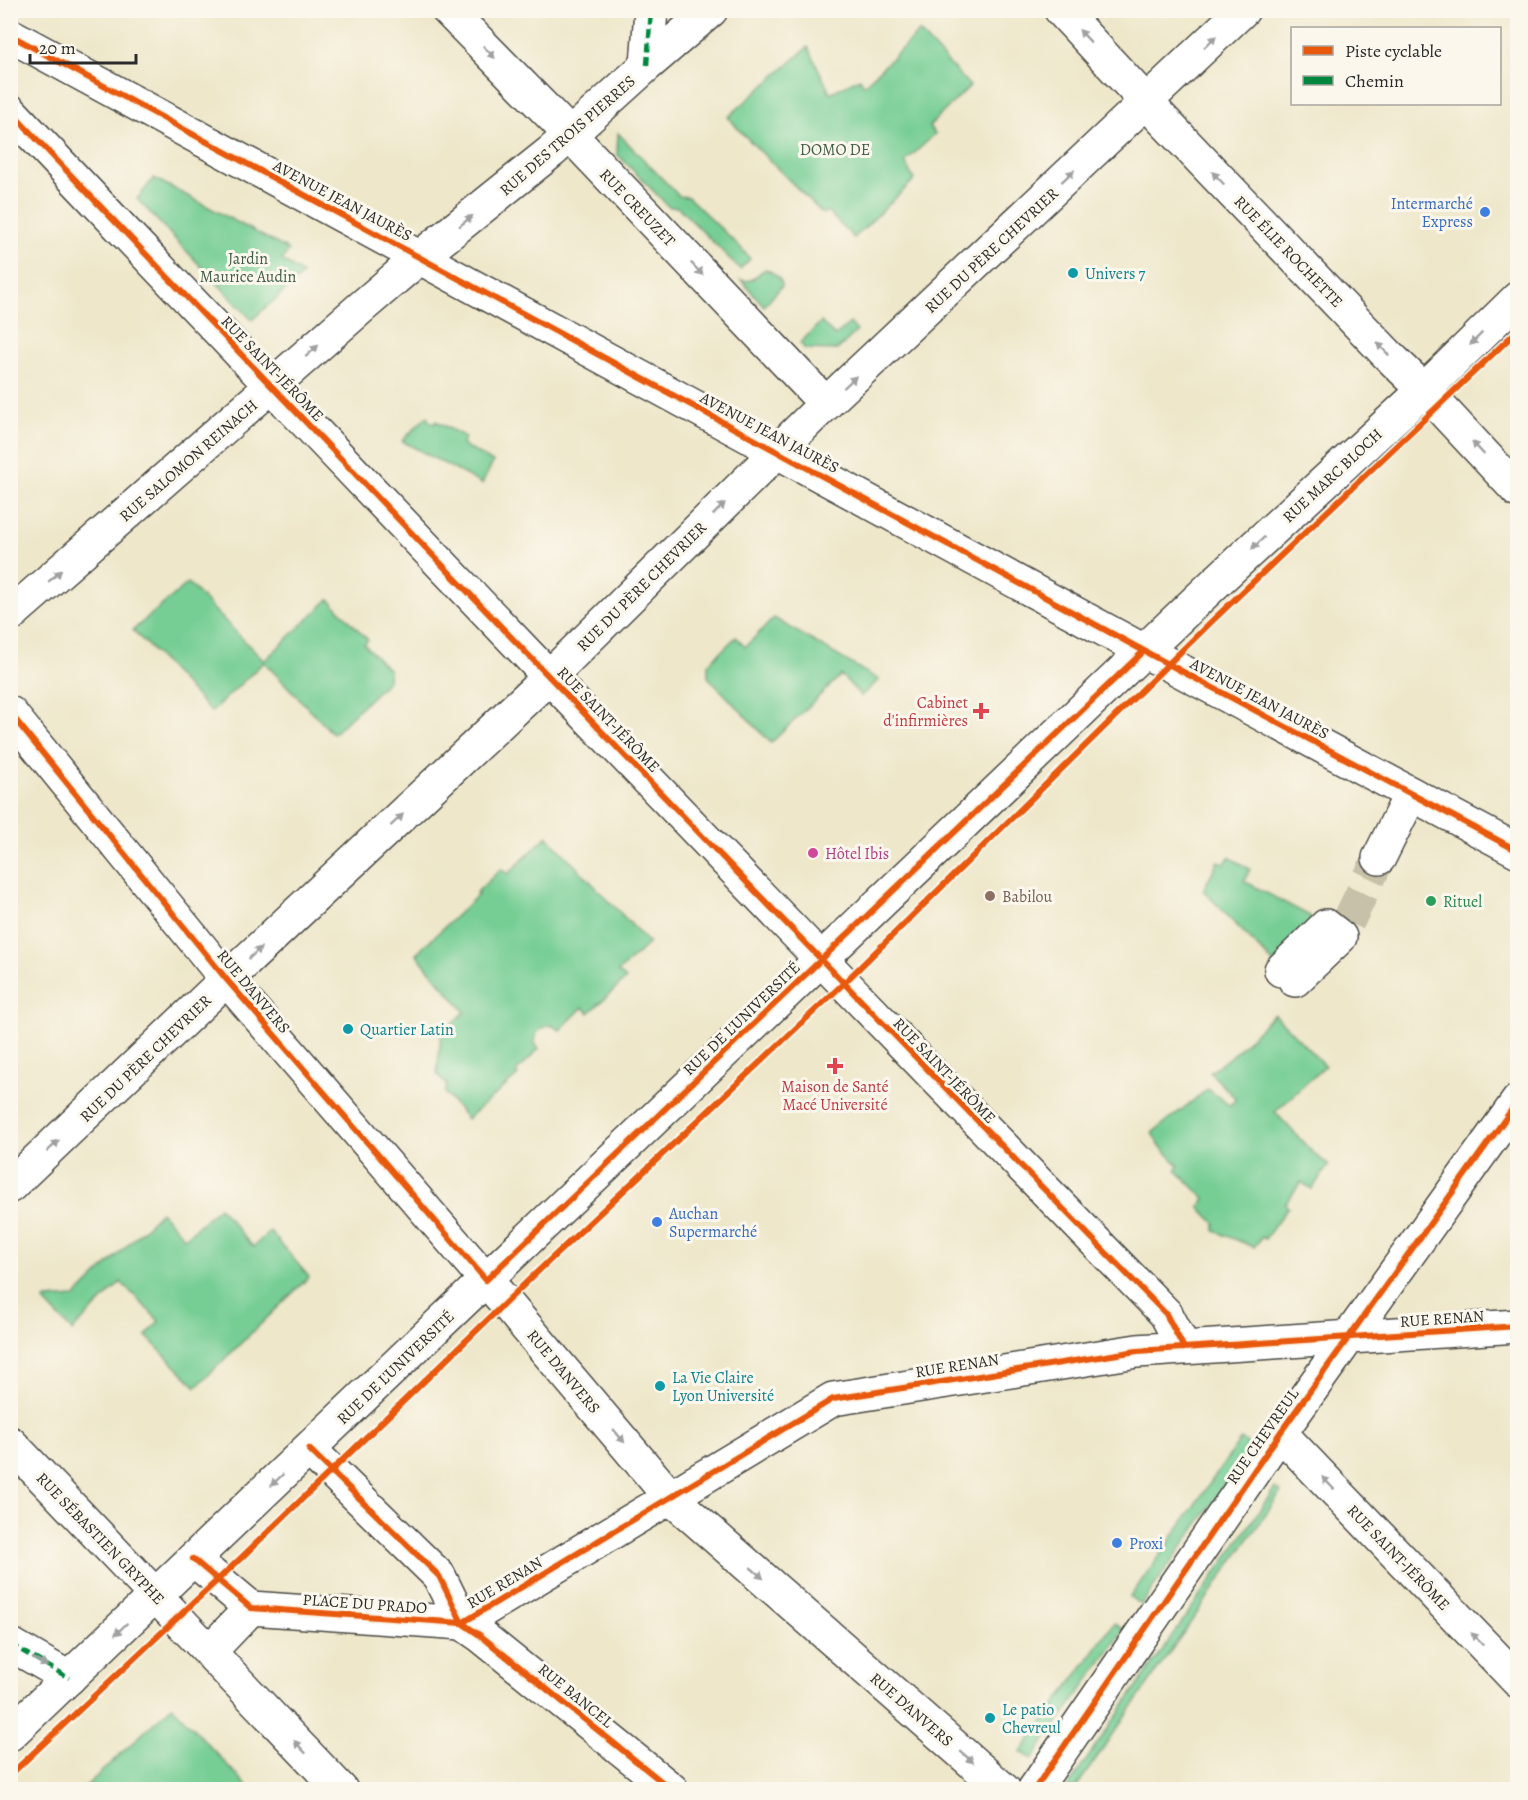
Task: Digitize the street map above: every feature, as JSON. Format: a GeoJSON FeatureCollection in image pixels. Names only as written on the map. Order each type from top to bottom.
{"type":"FeatureCollection","features":[{"type":"Feature","properties":{"kind":"street","name":"RUE CREUZET"},"geometry":{"type":"LineString","coordinates":[[448,10],[826,404]]}},
{"type":"Feature","properties":{"kind":"street"},"geometry":{"type":"LineString","coordinates":[[647,65],[651,10]]}},
{"type":"Feature","properties":{"kind":"street","name":"RUE DES TROIS PIERRES"},"geometry":{"type":"LineString","coordinates":[[420,257],[570,136],[711,10]]}},
{"type":"Feature","properties":{"kind":"street","name":"RUE ÉLIE ROCHETTE"},"geometry":{"type":"LineString","coordinates":[[1061,10],[1146,103],[1424,390],[1518,491]]}},
{"type":"Feature","properties":{"kind":"street","name":"RUE DU PÈRE CHEVRIER"},"geometry":{"type":"LineString","coordinates":[[10,1186],[549,677],[826,404],[1243,10]]}},
{"type":"Feature","properties":{"kind":"street","name":"AVENUE JEAN JAURÈS"},"geometry":{"type":"LineString","coordinates":[[10,35],[1144,651],[1518,851]]}},
{"type":"Feature","properties":{"kind":"street","name":"RUE SAINT-JÉRÔME"},"geometry":{"type":"LineString","coordinates":[[10,111],[549,677],[1166,1314],[1184,1348]]}},
{"type":"Feature","properties":{"kind":"street","name":"RUE SALOMON REINACH"},"geometry":{"type":"LineString","coordinates":[[10,615],[420,257]]}},
{"type":"Feature","properties":{"kind":"street","name":"RUE MARC BLOCH"},"geometry":{"type":"LineString","coordinates":[[1144,651],[1424,390],[1518,298]]}},
{"type":"Feature","properties":{"kind":"street","name":"RUE DE L'UNIVERSITÉ"},"geometry":{"type":"LineString","coordinates":[[10,1734],[1144,651]]}},
{"type":"Feature","properties":{"kind":"street","name":"RUE D'ANVERS"},"geometry":{"type":"LineString","coordinates":[[10,713],[226,980],[671,1497],[1004,1790]]}},
{"type":"Feature","properties":{"kind":"street"},"geometry":{"type":"LineString","coordinates":[[1379,858],[1412,794]]}},
{"type":"Feature","properties":{"kind":"street"},"geometry":{"type":"LineString","coordinates":[[1288,975],[1344,929]]}},
{"type":"Feature","properties":{"kind":"street","name":"RUE CHEVREUL"},"geometry":{"type":"LineString","coordinates":[[1034,1790],[1280,1433],[1518,1101]]}},
{"type":"Feature","properties":{"kind":"street","name":"RUE RENAN"},"geometry":{"type":"LineString","coordinates":[[462,1623],[833,1399],[1137,1351],[1518,1326]]}},
{"type":"Feature","properties":{"kind":"street","name":"RUE SAINT-JÉRÔME"},"geometry":{"type":"LineString","coordinates":[[1280,1433],[1518,1681]]}},
{"type":"Feature","properties":{"kind":"street","name":"RUE SÉBASTIEN GRYPHE"},"geometry":{"type":"LineString","coordinates":[[10,1443],[340,1790]]}},
{"type":"Feature","properties":{"kind":"street","name":"PLACE DU PRADO"},"geometry":{"type":"LineString","coordinates":[[309,1449],[439,1576],[462,1623]]}},
{"type":"Feature","properties":{"kind":"street"},"geometry":{"type":"LineString","coordinates":[[194,1559],[251,1608],[210,1651]]}},
{"type":"Feature","properties":{"kind":"street","name":"PLACE DU PRADO"},"geometry":{"type":"LineString","coordinates":[[251,1608],[462,1623]]}},
{"type":"Feature","properties":{"kind":"street","name":"RUE BANCEL"},"geometry":{"type":"LineString","coordinates":[[462,1623],[672,1790]]}},
{"type":"Feature","properties":{"kind":"street"},"geometry":{"type":"LineString","coordinates":[[10,1644],[69,1678]]}},
{"type":"Feature","properties":{"kind":"green space","name":"DOMO DE"},"geometry":{"type":"Polygon","coordinates":[[[919,32],[970,86],[929,126],[935,134],[905,162],[914,180],[854,238],[827,211],[823,214],[728,117],[808,47],[830,93],[860,78],[864,85],[919,32]]]}},
{"type":"Feature","properties":{"kind":"green space"},"geometry":{"type":"Polygon","coordinates":[[[618,133],[679,196],[688,197],[741,248],[750,259],[740,269],[678,207],[669,207],[617,154],[618,133]]]}},
{"type":"Feature","properties":{"kind":"green space","name":"Jardin Maurice Audin"},"geometry":{"type":"Polygon","coordinates":[[[154,178],[289,250],[282,260],[303,274],[252,320],[137,199],[154,178]]]}},
{"type":"Feature","properties":{"kind":"green space"},"geometry":{"type":"Polygon","coordinates":[[[766,269],[777,276],[782,286],[764,306],[741,280],[749,281],[766,269]]]}},
{"type":"Feature","properties":{"kind":"green space"},"geometry":{"type":"Polygon","coordinates":[[[821,322],[835,336],[850,323],[857,331],[837,350],[805,349],[800,343],[821,322]]]}},
{"type":"Feature","properties":{"kind":"green space"},"geometry":{"type":"Polygon","coordinates":[[[426,417],[434,424],[436,421],[465,437],[462,445],[493,462],[482,484],[402,441],[426,417]]]}},
{"type":"Feature","properties":{"kind":"green space"},"geometry":{"type":"Polygon","coordinates":[[[188,583],[264,661],[329,599],[368,640],[364,644],[389,670],[388,681],[333,734],[264,662],[211,712],[133,630],[188,583]]]}},
{"type":"Feature","properties":{"kind":"green space"},"geometry":{"type":"Polygon","coordinates":[[[774,618],[879,680],[861,696],[841,675],[771,743],[708,677],[708,664],[736,637],[745,647],[774,618]]]}},
{"type":"Feature","properties":{"kind":"green space"},"geometry":{"type":"Polygon","coordinates":[[[547,836],[649,943],[618,972],[626,979],[589,1013],[583,1007],[560,1030],[551,1025],[540,1030],[534,1041],[539,1049],[516,1072],[518,1075],[467,1119],[445,1093],[447,1085],[437,1074],[441,1034],[465,1012],[416,954],[478,895],[476,893],[501,869],[508,874],[547,836]]]}},
{"type":"Feature","properties":{"kind":"green space"},"geometry":{"type":"Polygon","coordinates":[[[1229,857],[1250,869],[1244,881],[1310,916],[1313,928],[1274,964],[1203,890],[1218,861],[1225,863],[1229,857]]]}},
{"type":"Feature","properties":{"kind":"green space"},"geometry":{"type":"Polygon","coordinates":[[[1274,1014],[1325,1066],[1275,1112],[1314,1154],[1329,1165],[1312,1189],[1301,1182],[1285,1204],[1288,1207],[1265,1239],[1262,1237],[1254,1247],[1215,1231],[1215,1223],[1199,1207],[1205,1199],[1176,1170],[1179,1166],[1159,1145],[1152,1133],[1208,1089],[1230,1106],[1236,1099],[1210,1072],[1234,1054],[1274,1014]]]}},
{"type":"Feature","properties":{"kind":"green space"},"geometry":{"type":"Polygon","coordinates":[[[219,1207],[253,1247],[270,1231],[309,1277],[196,1387],[146,1336],[159,1321],[121,1282],[72,1331],[44,1301],[75,1297],[161,1212],[185,1238],[219,1207]]]}},
{"type":"Feature","properties":{"kind":"green space"},"geometry":{"type":"Polygon","coordinates":[[[1241,1439],[1252,1447],[1141,1605],[1130,1597],[1241,1439]]]}},
{"type":"Feature","properties":{"kind":"green space"},"geometry":{"type":"Polygon","coordinates":[[[1275,1488],[1281,1492],[1075,1789],[1066,1789],[1275,1488]]]}},
{"type":"Feature","properties":{"kind":"green space"},"geometry":{"type":"Polygon","coordinates":[[[1114,1623],[1124,1630],[1032,1759],[1021,1752],[1114,1623]]]}},
{"type":"Feature","properties":{"kind":"green space"},"geometry":{"type":"Polygon","coordinates":[[[172,1706],[248,1787],[245,1789],[83,1789],[172,1706]]]}},
{"type":"Feature","properties":{"kind":"tunnel"},"geometry":{"type":"LineString","coordinates":[[1348,922],[1379,858]]}},
{"type":"Feature","properties":{"kind":"marked path"},"geometry":{"type":"LineString","coordinates":[[647,65],[651,10]]}},
{"type":"Feature","properties":{"kind":"marked path"},"geometry":{"type":"LineString","coordinates":[[10,1644],[69,1678]]}},
{"type":"Feature","properties":{"kind":"cycle path"},"geometry":{"type":"LineString","coordinates":[[10,35],[1144,651],[1518,851]]}},
{"type":"Feature","properties":{"kind":"cycle path"},"geometry":{"type":"LineString","coordinates":[[10,111],[586,715],[1166,1314],[1184,1348]]}},
{"type":"Feature","properties":{"kind":"cycle path"},"geometry":{"type":"LineString","coordinates":[[10,1775],[843,984],[1212,621],[1518,330]]}},
{"type":"Feature","properties":{"kind":"cycle path"},"geometry":{"type":"LineString","coordinates":[[10,713],[227,980],[486,1280],[1144,651]]}},
{"type":"Feature","properties":{"kind":"cycle path"},"geometry":{"type":"LineString","coordinates":[[1034,1790],[1280,1433],[1518,1101]]}},
{"type":"Feature","properties":{"kind":"cycle path"},"geometry":{"type":"LineString","coordinates":[[462,1623],[833,1399],[1137,1351],[1518,1326]]}},
{"type":"Feature","properties":{"kind":"cycle path"},"geometry":{"type":"LineString","coordinates":[[309,1449],[439,1576],[462,1623],[672,1790]]}},
{"type":"Feature","properties":{"kind":"cycle path"},"geometry":{"type":"LineString","coordinates":[[193,1559],[251,1608],[462,1623]]}},
{"type":"Feature","properties":{"kind":"place","name":"Intermarché Express"},"geometry":{"type":"Point","coordinates":[1485,212]}},
{"type":"Feature","properties":{"kind":"place","name":"Univers 7"},"geometry":{"type":"Point","coordinates":[1073,273]}},
{"type":"Feature","properties":{"kind":"place","name":"Cabinet d'infirmières"},"geometry":{"type":"Point","coordinates":[981,711]}},
{"type":"Feature","properties":{"kind":"place","name":"Hôtel Ibis"},"geometry":{"type":"Point","coordinates":[813,853]}},
{"type":"Feature","properties":{"kind":"place","name":"Babilou"},"geometry":{"type":"Point","coordinates":[990,896]}},
{"type":"Feature","properties":{"kind":"place","name":"Rituel"},"geometry":{"type":"Point","coordinates":[1431,901]}},
{"type":"Feature","properties":{"kind":"place","name":"Quartier Latin"},"geometry":{"type":"Point","coordinates":[348,1029]}},
{"type":"Feature","properties":{"kind":"place","name":"Maison de Santé Macé Université"},"geometry":{"type":"Point","coordinates":[835,1066]}},
{"type":"Feature","properties":{"kind":"place","name":"Auchan Supermarché"},"geometry":{"type":"Point","coordinates":[657,1222]}},
{"type":"Feature","properties":{"kind":"place","name":"La Vie Claire Lyon Université"},"geometry":{"type":"Point","coordinates":[660,1386]}},
{"type":"Feature","properties":{"kind":"place","name":"Proxi"},"geometry":{"type":"Point","coordinates":[1117,1543]}},
{"type":"Feature","properties":{"kind":"place","name":"Le patio Chevreul"},"geometry":{"type":"Point","coordinates":[990,1718]}}]}
